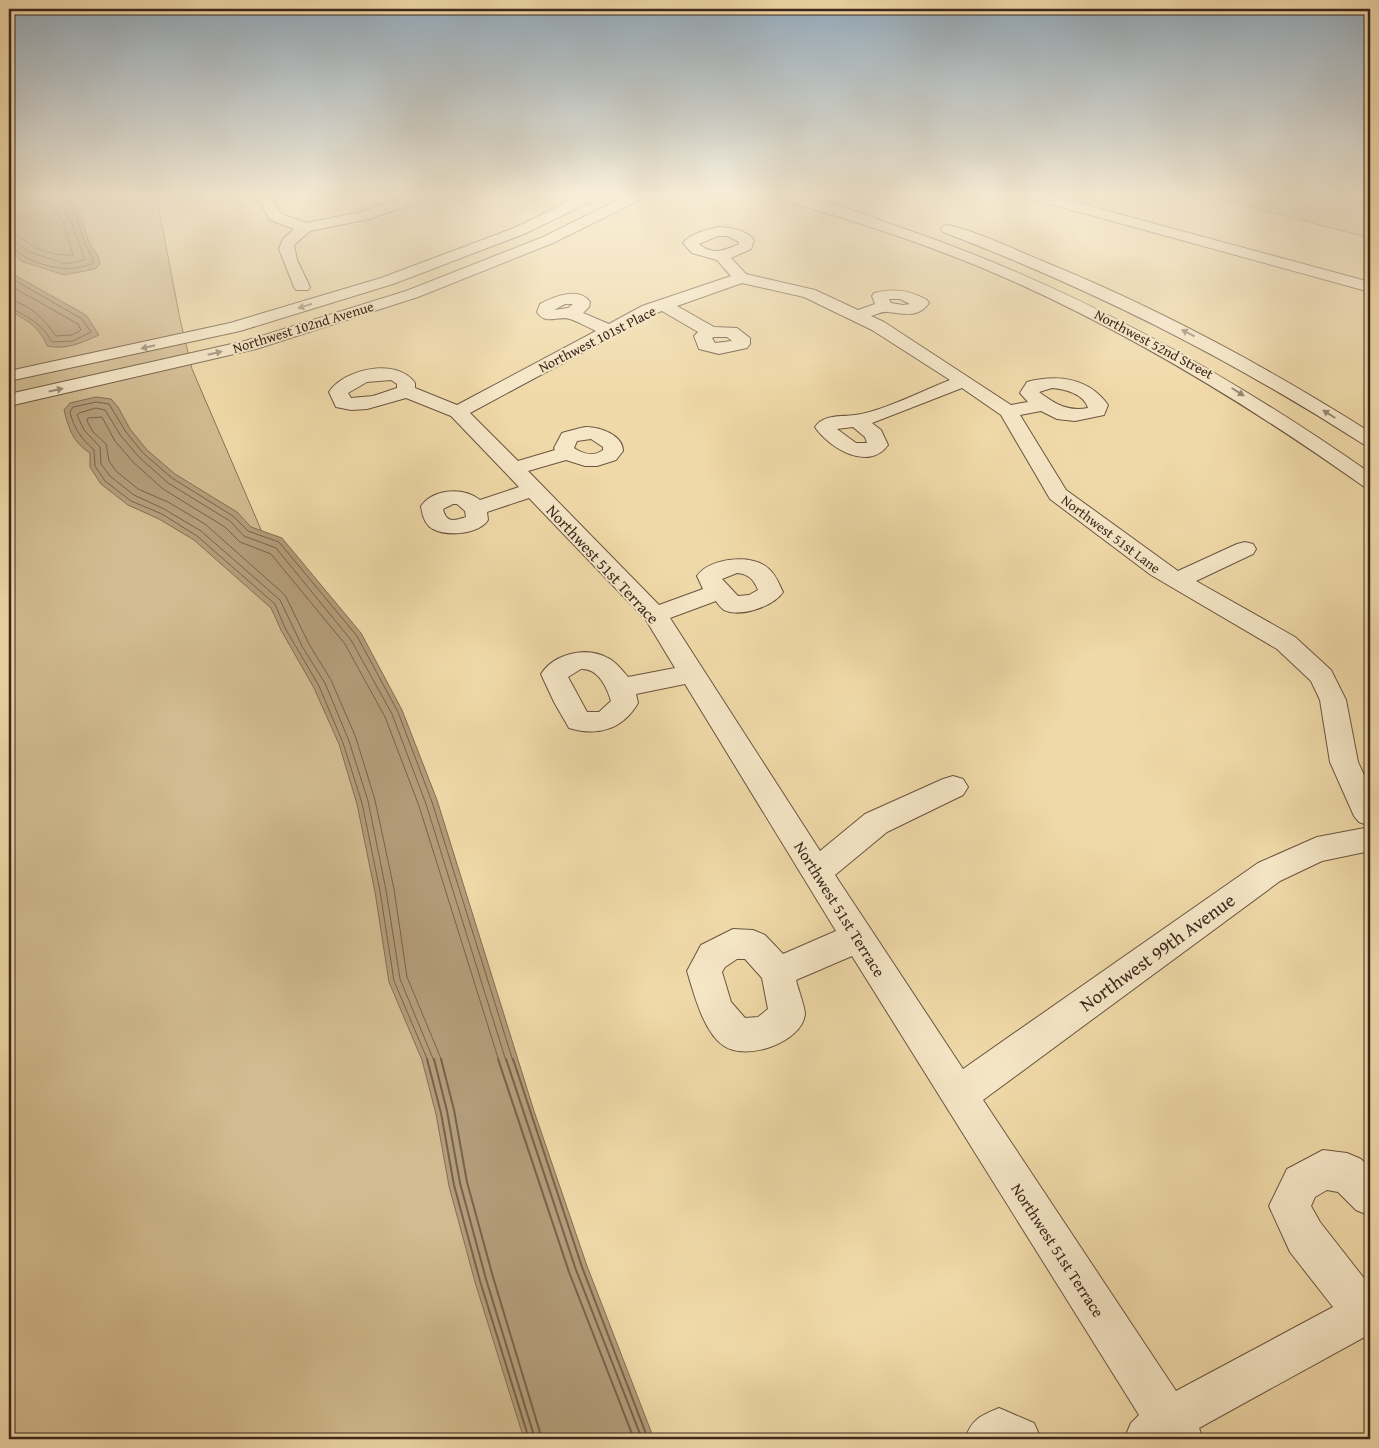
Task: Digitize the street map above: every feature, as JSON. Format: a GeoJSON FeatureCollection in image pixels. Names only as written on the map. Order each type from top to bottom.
{"type":"FeatureCollection","features":[{"type":"Feature","properties":{"kind":"street"},"geometry":{"type":"LineString","coordinates":[[292,262],[302,287]]}},
{"type":"Feature","properties":{"kind":"street","name":"Northwest 102nd Avenue"},"geometry":{"type":"LineString","coordinates":[[9,376],[234,327],[387,281],[438,262]]}},
{"type":"Feature","properties":{"kind":"street","name":"Northwest 102nd Avenue"},"geometry":{"type":"LineString","coordinates":[[9,400],[250,345],[412,294],[494,262]]}},
{"type":"Feature","properties":{"kind":"street"},"geometry":{"type":"LineString","coordinates":[[726,262],[741,278]]}},
{"type":"Feature","properties":{"kind":"street","name":"Northwest 52nd Street"},"geometry":{"type":"LineString","coordinates":[[979,262],[1027,280],[1147,339],[1269,411],[1370,482]]}},
{"type":"Feature","properties":{"kind":"street","name":"Northwest 52nd Street"},"geometry":{"type":"LineString","coordinates":[[1035,262],[1109,294],[1226,353],[1309,401],[1370,440]]}},
{"type":"Feature","properties":{"kind":"street"},"geometry":{"type":"LineString","coordinates":[[1277,262],[1370,287]]}},
{"type":"Feature","properties":{"kind":"street","name":"Northwest 101st Place"},"geometry":{"type":"LineString","coordinates":[[458,412],[648,310],[741,278]]}},
{"type":"Feature","properties":{"kind":"street","name":"Northwest 51st Lane"},"geometry":{"type":"LineString","coordinates":[[741,278],[809,293],[878,326],[964,381],[1008,411],[1058,494],[1159,570],[1286,643],[1322,676],[1333,700],[1344,762],[1365,808],[1370,814]]}},
{"type":"Feature","properties":{"kind":"street"},"geometry":{"type":"LineString","coordinates":[[664,305],[711,332]]}},
{"type":"Feature","properties":{"kind":"street"},"geometry":{"type":"LineString","coordinates":[[857,316],[884,306]]}},
{"type":"Feature","properties":{"kind":"street"},"geometry":{"type":"LineString","coordinates":[[572,313],[610,331]]}},
{"type":"Feature","properties":{"kind":"street"},"geometry":{"type":"LineString","coordinates":[[858,421],[964,381]]}},
{"type":"Feature","properties":{"kind":"street"},"geometry":{"type":"LineString","coordinates":[[406,391],[458,412]]}},
{"type":"Feature","properties":{"kind":"street"},"geometry":{"type":"LineString","coordinates":[[1269,411],[1309,401]]}},
{"type":"Feature","properties":{"kind":"street"},"geometry":{"type":"LineString","coordinates":[[1008,411],[1044,405]]}},
{"type":"Feature","properties":{"kind":"street","name":"Northwest 51st Terrace"},"geometry":{"type":"LineString","coordinates":[[458,412],[654,614],[959,1095],[1165,1433]]}},
{"type":"Feature","properties":{"kind":"street"},"geometry":{"type":"LineString","coordinates":[[514,469],[567,453]]}},
{"type":"Feature","properties":{"kind":"street"},"geometry":{"type":"LineString","coordinates":[[476,509],[533,489]]}},
{"type":"Feature","properties":{"kind":"street"},"geometry":{"type":"LineString","coordinates":[[1177,581],[1245,549]]}},
{"type":"Feature","properties":{"kind":"street"},"geometry":{"type":"LineString","coordinates":[[654,614],[720,591]]}},
{"type":"Feature","properties":{"kind":"street"},"geometry":{"type":"LineString","coordinates":[[621,688],[692,673]]}},
{"type":"Feature","properties":{"kind":"street"},"geometry":{"type":"LineString","coordinates":[[816,872],[876,823],[953,787]]}},
{"type":"Feature","properties":{"kind":"street","name":"Northwest 99th Avenue"},"geometry":{"type":"LineString","coordinates":[[959,1095],[1269,872],[1317,850],[1370,839]]}},
{"type":"Feature","properties":{"kind":"street"},"geometry":{"type":"LineString","coordinates":[[777,971],[803,962],[858,937]]}},
{"type":"Feature","properties":{"kind":"street"},"geometry":{"type":"LineString","coordinates":[[1165,1433],[1367,1312],[1305,1237],[1290,1206],[1301,1183],[1323,1170],[1347,1172],[1370,1196]]}},
{"type":"Feature","properties":{"kind":"street"},"geometry":{"type":"LineString","coordinates":[[988,1439],[999,1431],[1018,1439]]}},
{"type":"Feature","properties":{"kind":"shaded area"},"geometry":{"type":"Polygon","coordinates":[[[9,262],[169,262],[192,369],[605,1331],[642,1439],[9,1439],[9,262]]]}},
{"type":"Feature","properties":{"kind":"water"},"geometry":{"type":"Polygon","coordinates":[[[23,262],[99,262],[100,264],[95,269],[64,275],[23,262]]]}},
{"type":"Feature","properties":{"kind":"water"},"geometry":{"type":"Polygon","coordinates":[[[9,272],[86,315],[99,335],[67,346],[47,346],[36,329],[9,310],[9,272]]]}},
{"type":"Feature","properties":{"kind":"water"},"geometry":{"type":"Polygon","coordinates":[[[96,397],[111,399],[118,407],[130,429],[147,450],[175,474],[237,512],[251,527],[282,538],[361,633],[402,710],[437,800],[534,1111],[587,1266],[654,1439],[524,1439],[475,1282],[449,1186],[436,1114],[422,1060],[389,982],[375,892],[357,804],[339,744],[314,688],[281,630],[271,608],[194,540],[159,519],[128,505],[101,484],[90,467],[90,453],[72,435],[64,410],[70,403],[96,397]]]}}]}
